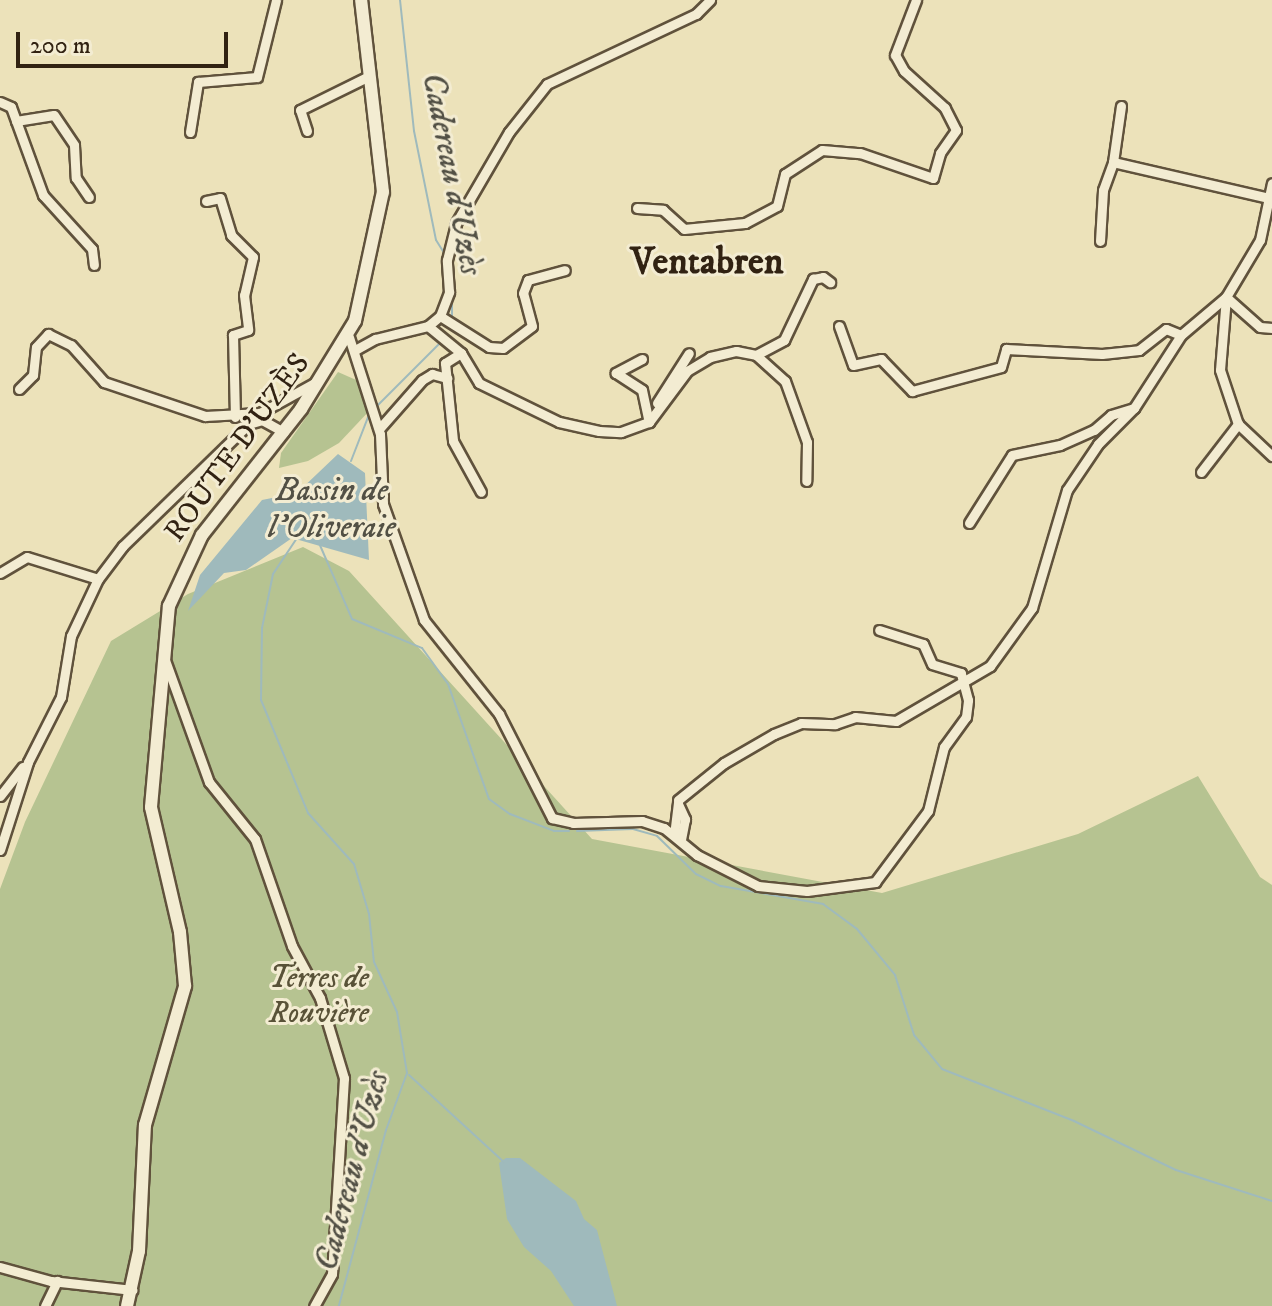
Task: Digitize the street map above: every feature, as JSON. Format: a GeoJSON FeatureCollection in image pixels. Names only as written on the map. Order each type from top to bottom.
{"type":"FeatureCollection","features":[{"type":"Feature","properties":{"kind":"main road","name":"ROUTE D'UZÈS"},"geometry":{"type":"LineString","coordinates":[[127,1306],[133,1290],[145,1125],[185,986],[180,932],[151,807],[155,730],[169,606],[181,572],[202,535],[278,428],[294,419],[349,337],[382,207],[361,0]]}},
{"type":"Feature","properties":{"kind":"street"},"geometry":{"type":"LineString","coordinates":[[190,132],[198,82],[257,77],[276,0]]}},
{"type":"Feature","properties":{"kind":"street"},"geometry":{"type":"LineString","coordinates":[[447,320],[448,257],[456,223],[509,132],[547,84],[696,14],[710,0]]}},
{"type":"Feature","properties":{"kind":"street"},"geometry":{"type":"LineString","coordinates":[[637,208],[663,210],[684,229],[745,223],[777,206],[785,174],[822,150],[860,153],[933,178],[940,153],[956,130],[945,108],[904,71],[895,55],[916,0]]}},
{"type":"Feature","properties":{"kind":"street"},"geometry":{"type":"LineString","coordinates":[[307,131],[300,110],[367,77]]}},
{"type":"Feature","properties":{"kind":"street"},"geometry":{"type":"LineString","coordinates":[[0,102],[11,107],[40,188],[92,249],[94,265]]}},
{"type":"Feature","properties":{"kind":"street"},"geometry":{"type":"LineString","coordinates":[[1100,241],[1103,190],[1113,162],[1121,106]]}},
{"type":"Feature","properties":{"kind":"street"},"geometry":{"type":"LineString","coordinates":[[16,121],[54,115],[74,145],[76,178],[89,197]]}},
{"type":"Feature","properties":{"kind":"street"},"geometry":{"type":"LineString","coordinates":[[1113,162],[1269,198]]}},
{"type":"Feature","properties":{"kind":"street"},"geometry":{"type":"LineString","coordinates":[[677,837],[678,804],[724,763],[787,728],[855,717],[896,721],[964,678],[990,666],[1026,618],[1067,490],[1098,444],[1134,408],[1181,335],[1226,297],[1260,240],[1272,183]]}},
{"type":"Feature","properties":{"kind":"street"},"geometry":{"type":"LineString","coordinates":[[206,201],[220,198],[231,235],[253,257],[244,295],[248,330],[233,335],[235,417]]}},
{"type":"Feature","properties":{"kind":"street"},"geometry":{"type":"LineString","coordinates":[[447,320],[489,347],[503,348],[532,326],[523,293],[528,280],[565,270]]}},
{"type":"Feature","properties":{"kind":"street"},"geometry":{"type":"LineString","coordinates":[[756,355],[784,340],[813,279],[823,277],[830,282]]}},
{"type":"Feature","properties":{"kind":"street"},"geometry":{"type":"LineString","coordinates":[[1226,297],[1260,327],[1272,328]]}},
{"type":"Feature","properties":{"kind":"street"},"geometry":{"type":"LineString","coordinates":[[1226,297],[1218,357],[1238,424],[1272,456]]}},
{"type":"Feature","properties":{"kind":"street"},"geometry":{"type":"LineString","coordinates":[[355,350],[375,339],[447,320]]}},
{"type":"Feature","properties":{"kind":"street"},"geometry":{"type":"LineString","coordinates":[[428,326],[461,353],[479,383],[559,422],[621,432],[649,422],[689,353]]}},
{"type":"Feature","properties":{"kind":"street"},"geometry":{"type":"LineString","coordinates":[[839,326],[853,365],[881,359],[912,391],[1001,367],[1006,349],[1102,354],[1139,350],[1166,329],[1181,335]]}},
{"type":"Feature","properties":{"kind":"street"},"geometry":{"type":"LineString","coordinates":[[19,389],[33,375],[41,337],[58,336],[71,345],[104,382],[205,416],[235,417],[260,413],[325,376]]}},
{"type":"Feature","properties":{"kind":"street"},"geometry":{"type":"LineString","coordinates":[[349,337],[379,429],[383,504],[424,620],[499,714],[544,810],[560,822],[642,821],[677,837],[697,855],[743,880],[807,891],[875,882],[924,819],[944,747],[966,717],[964,678]]}},
{"type":"Feature","properties":{"kind":"street"},"geometry":{"type":"LineString","coordinates":[[656,410],[687,371],[710,357],[736,351],[756,355],[785,381],[807,442],[806,481]]}},
{"type":"Feature","properties":{"kind":"street"},"geometry":{"type":"LineString","coordinates":[[461,353],[445,363],[453,441],[481,492]]}},
{"type":"Feature","properties":{"kind":"street"},"geometry":{"type":"LineString","coordinates":[[642,359],[616,373],[642,390],[649,422]]}},
{"type":"Feature","properties":{"kind":"street"},"geometry":{"type":"LineString","coordinates":[[379,429],[422,380],[432,374],[447,378]]}},
{"type":"Feature","properties":{"kind":"street"},"geometry":{"type":"LineString","coordinates":[[277,405],[290,407],[294,419]]}},
{"type":"Feature","properties":{"kind":"street"},"geometry":{"type":"LineString","coordinates":[[249,424],[278,428],[277,405]]}},
{"type":"Feature","properties":{"kind":"street"},"geometry":{"type":"LineString","coordinates":[[969,523],[1012,455],[1060,445],[1094,430],[1111,415],[1134,408]]}},
{"type":"Feature","properties":{"kind":"street"},"geometry":{"type":"LineString","coordinates":[[0,850],[28,762],[61,697],[68,645],[98,579],[123,546],[260,413]]}},
{"type":"Feature","properties":{"kind":"street"},"geometry":{"type":"LineString","coordinates":[[1201,472],[1238,424]]}},
{"type":"Feature","properties":{"kind":"street"},"geometry":{"type":"LineString","coordinates":[[0,573],[27,557],[98,579]]}},
{"type":"Feature","properties":{"kind":"street"},"geometry":{"type":"LineString","coordinates":[[879,630],[923,644],[932,664],[964,678]]}},
{"type":"Feature","properties":{"kind":"street"},"geometry":{"type":"LineString","coordinates":[[163,657],[209,782],[255,839],[292,946],[320,998],[344,1078],[332,1274],[314,1306]]}},
{"type":"Feature","properties":{"kind":"street"},"geometry":{"type":"LineString","coordinates":[[160,680],[174,683]]}},
{"type":"Feature","properties":{"kind":"street"},"geometry":{"type":"LineString","coordinates":[[160,680],[178,696]]}},
{"type":"Feature","properties":{"kind":"street"},"geometry":{"type":"LineString","coordinates":[[155,730],[166,695],[178,696]]}},
{"type":"Feature","properties":{"kind":"street"},"geometry":{"type":"LineString","coordinates":[[0,796],[28,762]]}},
{"type":"Feature","properties":{"kind":"street"},"geometry":{"type":"LineString","coordinates":[[0,1267],[57,1281],[133,1290]]}},
{"type":"Feature","properties":{"kind":"street"},"geometry":{"type":"LineString","coordinates":[[45,1306],[57,1281]]}},
{"type":"Feature","properties":{"kind":"green space","name":"Bassin de l'Oliveraie"},"geometry":{"type":"Polygon","coordinates":[[[338,372],[363,383],[371,409],[339,443],[308,461],[279,468],[281,453],[338,372]]]}},
{"type":"Feature","properties":{"kind":"green space","name":"Terres de Rouvière"},"geometry":{"type":"Polygon","coordinates":[[[303,547],[349,571],[592,839],[882,893],[1078,834],[1198,776],[1260,877],[1272,885],[1272,1306],[0,1306],[0,889],[25,822],[111,641],[188,594],[303,547]]]}},
{"type":"Feature","properties":{"kind":"water","name":"Bassin de l'Oliveraie"},"geometry":{"type":"Polygon","coordinates":[[[338,454],[365,473],[369,560],[292,538],[246,570],[224,573],[188,611],[200,575],[262,500],[297,493],[338,454]]]}},
{"type":"Feature","properties":{"kind":"water"},"geometry":{"type":"Polygon","coordinates":[[[506,1158],[520,1158],[576,1201],[584,1219],[597,1230],[617,1306],[574,1306],[551,1271],[524,1247],[507,1219],[499,1163],[506,1158]]]}},
{"type":"Feature","properties":{"kind":"waterway","name":"Cadereau d'Uzès"},"geometry":{"type":"LineString","coordinates":[[400,0],[414,131],[436,240],[444,253]]}},
{"type":"Feature","properties":{"kind":"waterway","name":"Cadereau d'Uzès"},"geometry":{"type":"LineString","coordinates":[[452,265],[452,318]]}},
{"type":"Feature","properties":{"kind":"waterway","name":"Cadereau d'Uzès"},"geometry":{"type":"LineString","coordinates":[[375,408],[441,342]]}},
{"type":"Feature","properties":{"kind":"waterway","name":"Cadereau d'Uzès"},"geometry":{"type":"LineString","coordinates":[[351,461],[370,412]]}},
{"type":"Feature","properties":{"kind":"waterway","name":"Cadereau d'Uzès"},"geometry":{"type":"LineString","coordinates":[[299,535],[273,574],[262,628],[261,700],[308,813],[354,864],[369,914],[374,962],[397,1012],[407,1073],[386,1130],[339,1306]]}},
{"type":"Feature","properties":{"kind":"waterway"},"geometry":{"type":"LineString","coordinates":[[319,543],[352,619],[422,648],[448,684],[489,799],[510,814],[554,831],[569,831]]}},
{"type":"Feature","properties":{"kind":"waterway"},"geometry":{"type":"LineString","coordinates":[[577,831],[633,829],[657,836],[696,874],[721,886],[823,904],[857,929],[895,975],[914,1035],[942,1069],[1074,1121],[1176,1170],[1272,1201]]}},
{"type":"Feature","properties":{"kind":"waterway"},"geometry":{"type":"LineString","coordinates":[[409,1075],[504,1162]]}},
{"type":"Feature","properties":{"kind":"district","name":"Ventabren"},"geometry":{"type":"Point","coordinates":[707,263]}}]}
